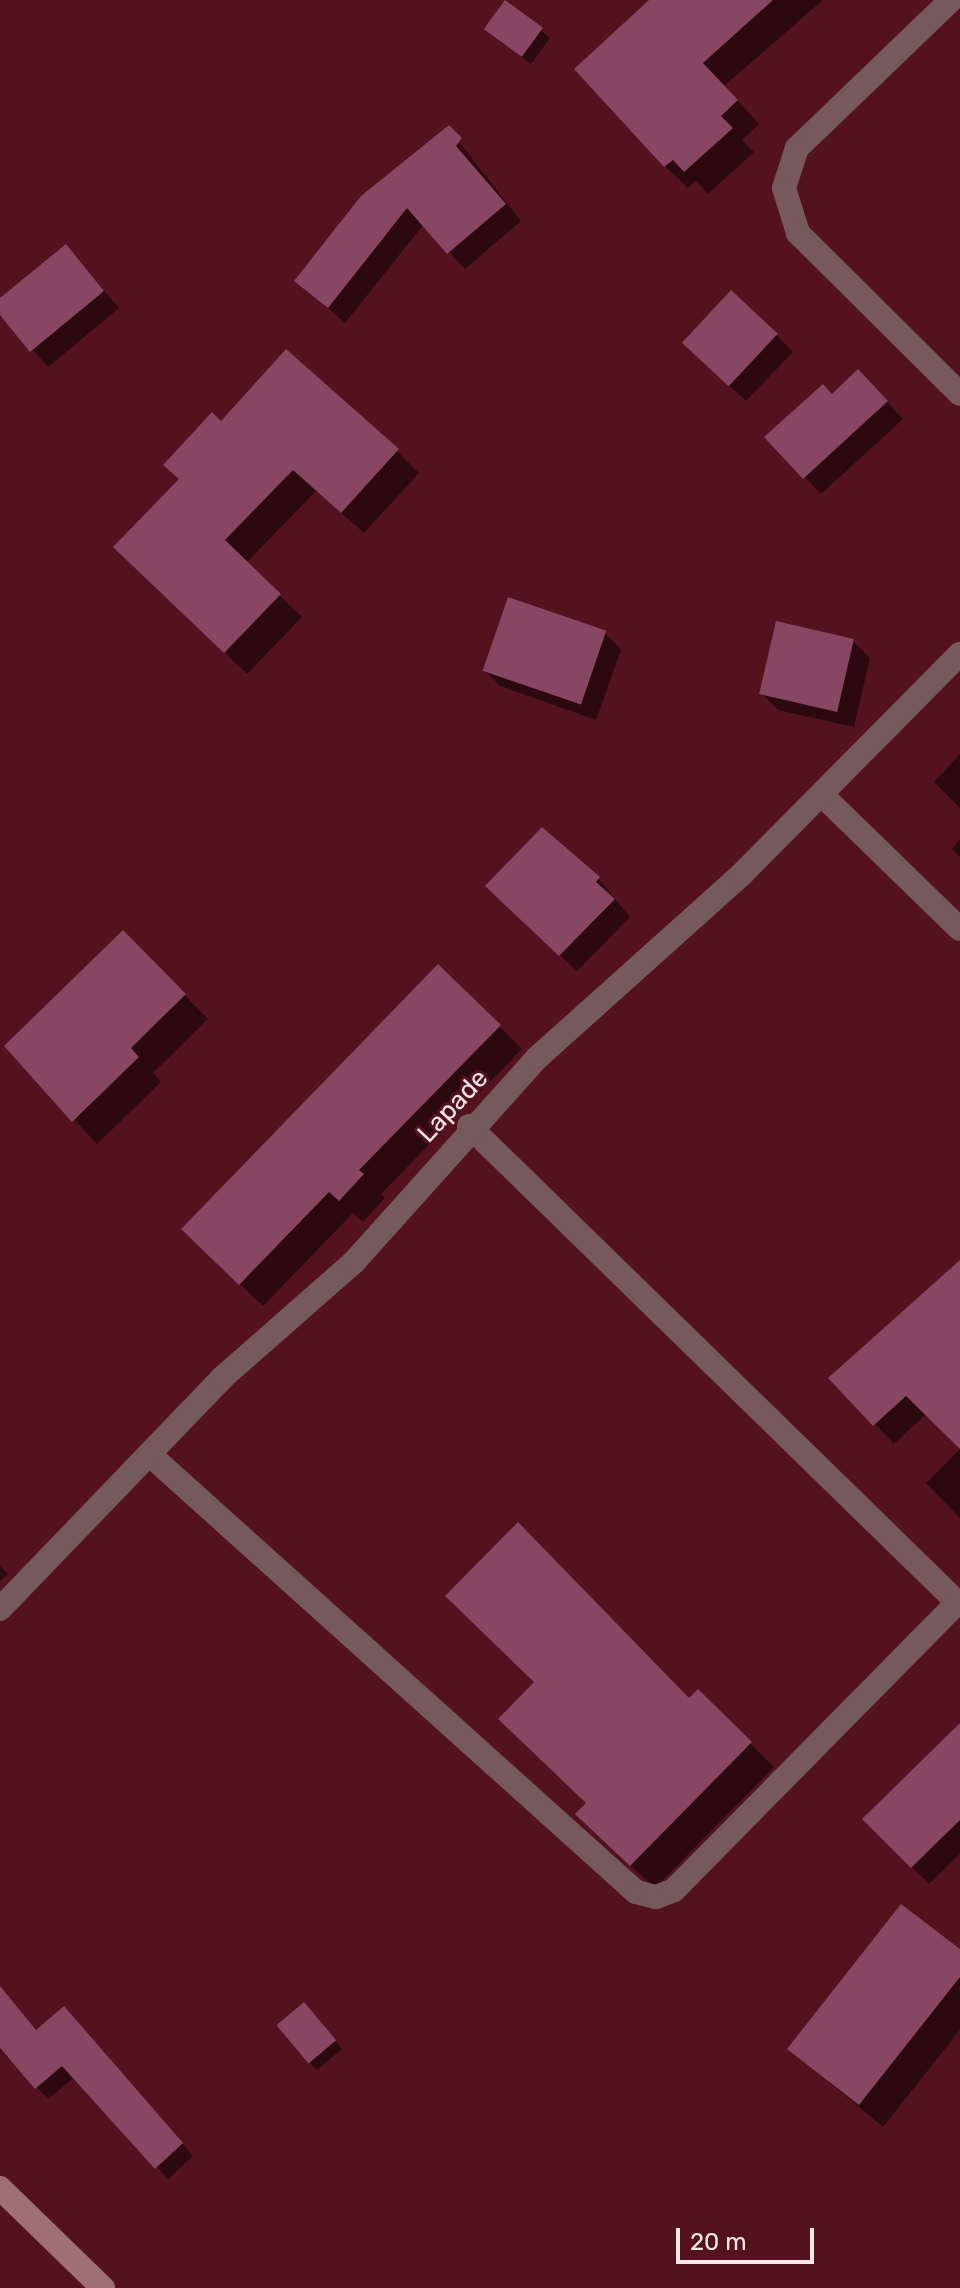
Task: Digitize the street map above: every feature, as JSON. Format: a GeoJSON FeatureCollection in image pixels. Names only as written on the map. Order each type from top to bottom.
{"type":"FeatureCollection","features":[{"type":"Feature","properties":{"kind":"main road"},"geometry":{"type":"LineString","coordinates":[[0,2188],[103,2288]]}},
{"type":"Feature","properties":{"kind":"street"},"geometry":{"type":"LineString","coordinates":[[951,0],[797,148],[784,188],[798,233],[960,394]]}},
{"type":"Feature","properties":{"kind":"street","name":"Lapade"},"geometry":{"type":"LineString","coordinates":[[0,1609],[149,1454],[354,1262],[469,1126],[822,795],[960,654]]}},
{"type":"Feature","properties":{"kind":"street"},"geometry":{"type":"LineString","coordinates":[[822,795],[960,929]]}},
{"type":"Feature","properties":{"kind":"street"},"geometry":{"type":"LineString","coordinates":[[149,1454],[636,1892],[656,1897],[674,1890],[959,1604],[469,1126]]}},
{"type":"Feature","properties":{"kind":"building"},"geometry":{"type":"Polygon","coordinates":[[[505,0],[543,28],[522,57],[484,29],[505,0]]]}},
{"type":"Feature","properties":{"kind":"building"},"geometry":{"type":"Polygon","coordinates":[[[649,0],[773,0],[703,63],[738,100],[721,116],[733,128],[684,172],[673,160],[664,167],[574,69],[649,0]]]}},
{"type":"Feature","properties":{"kind":"building"},"geometry":{"type":"Polygon","coordinates":[[[449,125],[462,138],[456,146],[506,204],[447,254],[407,208],[328,308],[294,281],[361,196],[449,125]]]}},
{"type":"Feature","properties":{"kind":"building"},"geometry":{"type":"Polygon","coordinates":[[[66,244],[104,291],[30,352],[0,315],[0,298],[66,244]]]}},
{"type":"Feature","properties":{"kind":"building"},"geometry":{"type":"Polygon","coordinates":[[[731,290],[778,334],[729,386],[682,343],[731,290]]]}},
{"type":"Feature","properties":{"kind":"building"},"geometry":{"type":"Polygon","coordinates":[[[286,349],[399,449],[341,513],[293,470],[225,540],[281,594],[224,653],[113,547],[179,479],[163,465],[212,412],[221,421],[286,349]]]}},
{"type":"Feature","properties":{"kind":"building"},"geometry":{"type":"Polygon","coordinates":[[[858,369],[888,401],[803,479],[764,437],[823,384],[832,394],[858,369]]]}},
{"type":"Feature","properties":{"kind":"building"},"geometry":{"type":"Polygon","coordinates":[[[508,597],[606,631],[581,705],[483,671],[508,597]]]}},
{"type":"Feature","properties":{"kind":"building"},"geometry":{"type":"Polygon","coordinates":[[[776,621],[854,639],[837,712],[759,694],[776,621]]]}},
{"type":"Feature","properties":{"kind":"building"},"geometry":{"type":"Polygon","coordinates":[[[542,827],[600,877],[596,882],[615,899],[559,956],[485,886],[542,827]]]}},
{"type":"Feature","properties":{"kind":"building"},"geometry":{"type":"Polygon","coordinates":[[[123,930],[186,994],[131,1048],[139,1057],[72,1122],[4,1046],[123,930]]]}},
{"type":"Feature","properties":{"kind":"building"},"geometry":{"type":"Polygon","coordinates":[[[438,964],[501,1025],[359,1170],[364,1174],[339,1201],[329,1192],[239,1285],[181,1229],[438,964]]]}},
{"type":"Feature","properties":{"kind":"building"},"geometry":{"type":"Polygon","coordinates":[[[960,1260],[960,1449],[906,1396],[873,1426],[828,1378],[960,1260]]]}},
{"type":"Feature","properties":{"kind":"building"},"geometry":{"type":"Polygon","coordinates":[[[518,1522],[689,1698],[698,1689],[752,1742],[630,1866],[575,1814],[586,1803],[498,1719],[534,1682],[445,1596],[518,1522]]]}},
{"type":"Feature","properties":{"kind":"building"},"geometry":{"type":"Polygon","coordinates":[[[960,1723],[960,1820],[911,1868],[862,1819],[960,1723]]]}},
{"type":"Feature","properties":{"kind":"building"},"geometry":{"type":"Polygon","coordinates":[[[901,1904],[960,1949],[960,1977],[859,2105],[787,2049],[901,1904]]]}},
{"type":"Feature","properties":{"kind":"building"},"geometry":{"type":"Polygon","coordinates":[[[0,1986],[36,2030],[64,2006],[183,2143],[155,2169],[62,2066],[35,2089],[0,2048],[0,1986]]]}},
{"type":"Feature","properties":{"kind":"building"},"geometry":{"type":"Polygon","coordinates":[[[304,2002],[336,2040],[309,2063],[276,2025],[304,2002]]]}}]}
